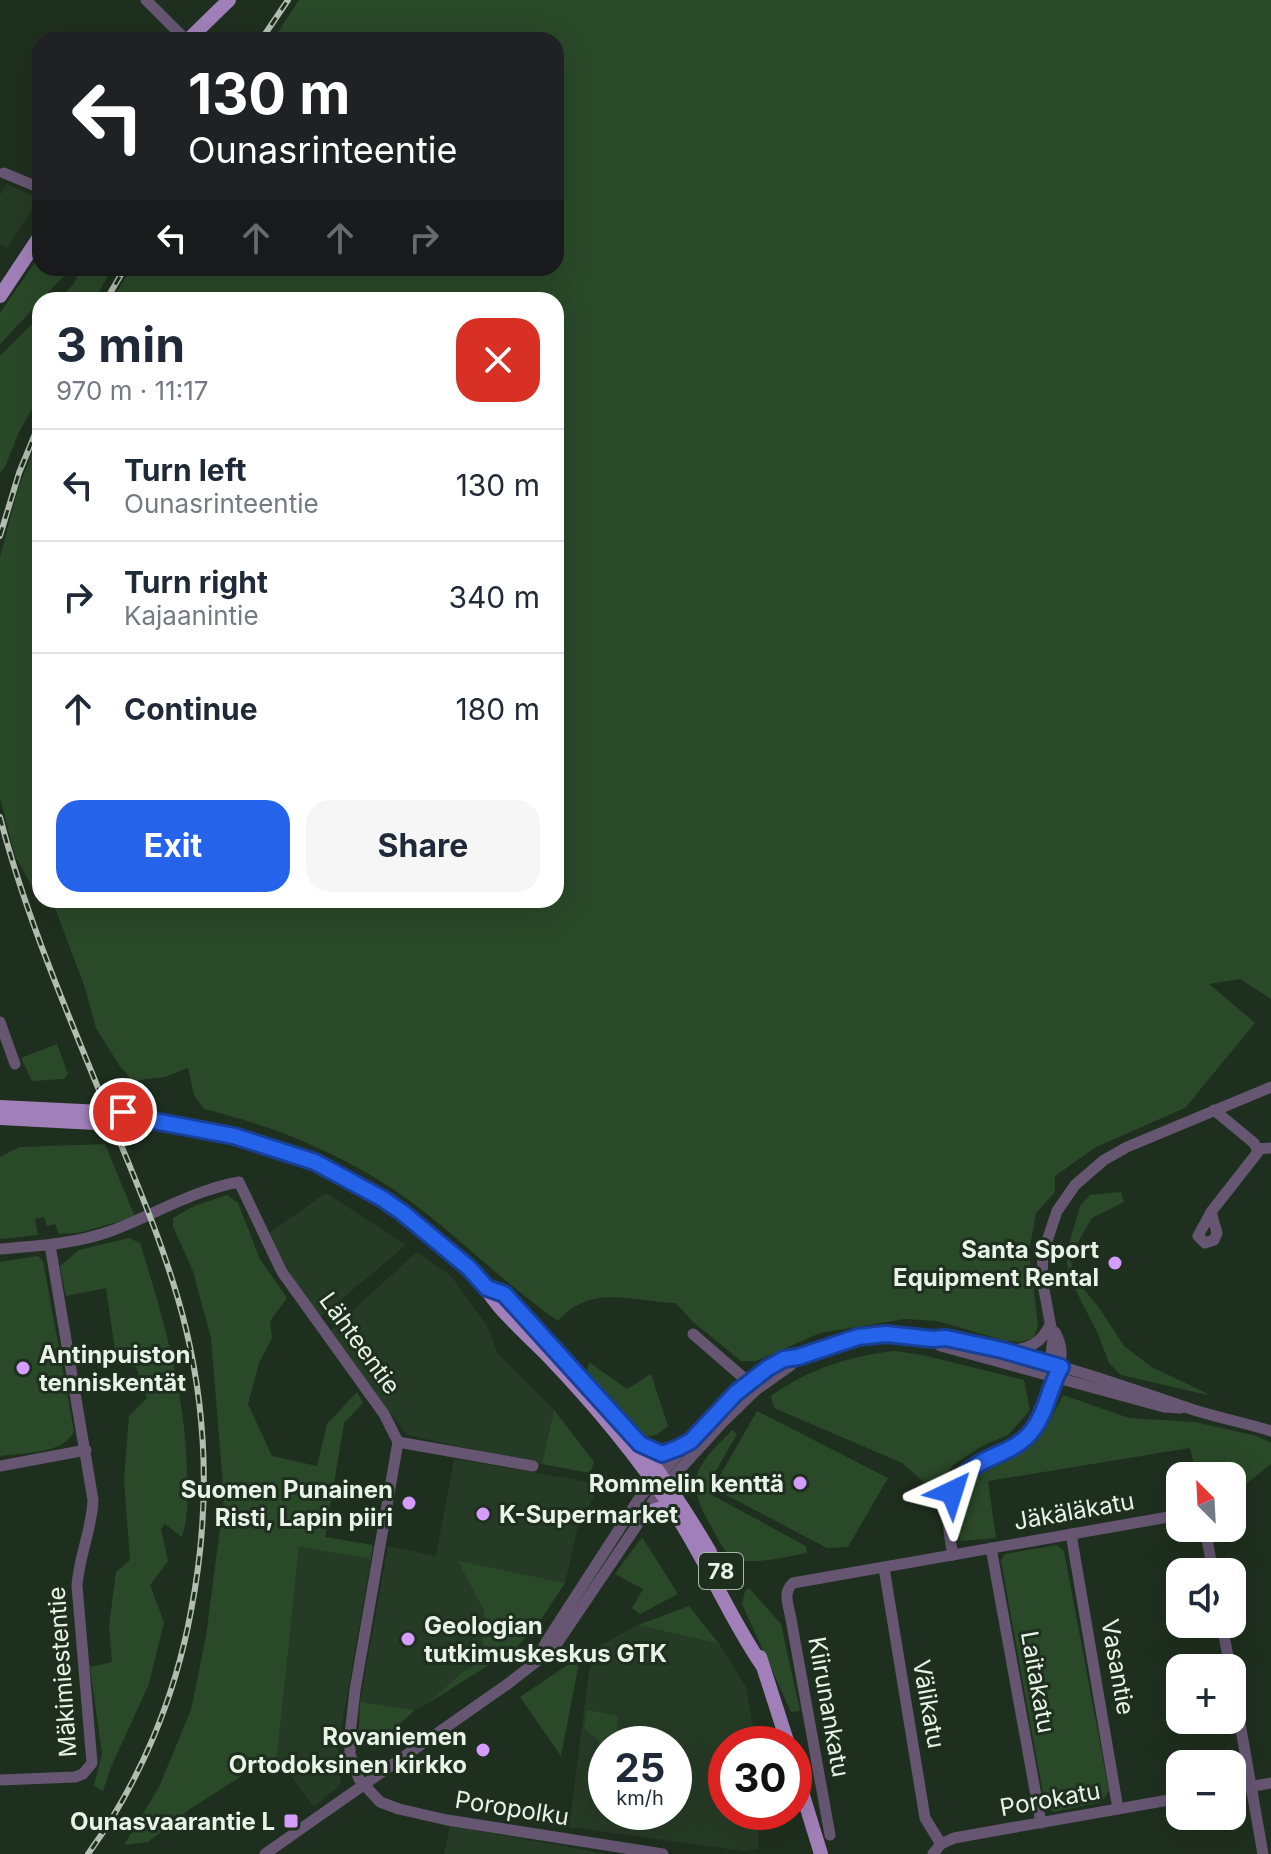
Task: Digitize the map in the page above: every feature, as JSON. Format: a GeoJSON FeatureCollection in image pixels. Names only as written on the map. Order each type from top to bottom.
{"type":"FeatureCollection","features":[{"type":"Feature","properties":{"kind":"main road"},"geometry":{"type":"LineString","coordinates":[[195,32],[229,0]]}},
{"type":"Feature","properties":{"kind":"main road"},"geometry":{"type":"LineString","coordinates":[[0,296],[32,248]]}},
{"type":"Feature","properties":{"kind":"main road","name":"78"},"geometry":{"type":"LineString","coordinates":[[0,1107],[143,1114],[149,1120]]}},
{"type":"Feature","properties":{"kind":"main road","name":"78"},"geometry":{"type":"LineString","coordinates":[[0,1118],[133,1125],[149,1120],[228,1134],[315,1162],[403,1213],[469,1268],[504,1313],[591,1403],[661,1482],[712,1554],[755,1636],[782,1726]]}},
{"type":"Feature","properties":{"kind":"main road","name":"78"},"geometry":{"type":"LineString","coordinates":[[487,1288],[504,1294],[640,1444],[762,1665]]}},
{"type":"Feature","properties":{"kind":"main road"},"geometry":{"type":"LineString","coordinates":[[640,1444],[662,1454],[691,1441]]}},
{"type":"Feature","properties":{"kind":"main road"},"geometry":{"type":"LineString","coordinates":[[643,1514],[659,1509],[675,1512]]}},
{"type":"Feature","properties":{"kind":"main road"},"geometry":{"type":"LineString","coordinates":[[812,1825],[821,1854]]}},
{"type":"Feature","properties":{"kind":"street"},"geometry":{"type":"LineString","coordinates":[[146,0],[179,32]]}},
{"type":"Feature","properties":{"kind":"street"},"geometry":{"type":"LineString","coordinates":[[4,173],[32,185]]}},
{"type":"Feature","properties":{"kind":"street"},"geometry":{"type":"LineString","coordinates":[[0,1022],[15,1064]]}},
{"type":"Feature","properties":{"kind":"street"},"geometry":{"type":"LineString","coordinates":[[953,1555],[949,1503],[958,1481],[981,1461],[1010,1448],[1031,1431],[1047,1404],[1059,1339],[1050,1325],[1042,1279],[1043,1253],[1057,1211],[1075,1185],[1112,1154],[1271,1087]]}},
{"type":"Feature","properties":{"kind":"street"},"geometry":{"type":"LineString","coordinates":[[1211,1212],[1258,1152],[1254,1143],[1214,1110]]}},
{"type":"Feature","properties":{"kind":"street"},"geometry":{"type":"LineString","coordinates":[[1257,1149],[1271,1148]]}},
{"type":"Feature","properties":{"kind":"street","name":"Lähteentie"},"geometry":{"type":"LineString","coordinates":[[0,1249],[50,1245],[111,1231],[217,1187],[239,1182],[282,1272],[385,1416],[398,1442]]}},
{"type":"Feature","properties":{"kind":"street","name":"Mäkimiestentie"},"geometry":{"type":"LineString","coordinates":[[0,1780],[75,1777],[83,1774],[92,1763],[77,1586],[93,1513],[86,1450],[50,1245]]}},
{"type":"Feature","properties":{"kind":"street"},"geometry":{"type":"LineString","coordinates":[[1002,1350],[1035,1345],[1050,1325]]}},
{"type":"Feature","properties":{"kind":"street"},"geometry":{"type":"LineString","coordinates":[[693,1334],[753,1386]]}},
{"type":"Feature","properties":{"kind":"street"},"geometry":{"type":"LineString","coordinates":[[539,1658],[577,1593],[715,1413],[753,1386],[790,1366],[798,1357],[858,1337],[886,1334],[946,1338],[1002,1350],[1055,1369]]}},
{"type":"Feature","properties":{"kind":"street"},"geometry":{"type":"LineString","coordinates":[[933,1339],[941,1346],[1055,1369],[1167,1398],[1194,1410],[1271,1431]]}},
{"type":"Feature","properties":{"kind":"street"},"geometry":{"type":"LineString","coordinates":[[265,1854],[509,1683],[561,1639],[661,1482],[753,1386]]}},
{"type":"Feature","properties":{"kind":"street"},"geometry":{"type":"LineString","coordinates":[[364,1784],[352,1763],[350,1735],[398,1442],[533,1466]]}},
{"type":"Feature","properties":{"kind":"street"},"geometry":{"type":"LineString","coordinates":[[0,1466],[86,1450]]}},
{"type":"Feature","properties":{"kind":"street","name":"Jäkäläkatu"},"geometry":{"type":"LineString","coordinates":[[788,1587],[793,1583],[1166,1517]]}},
{"type":"Feature","properties":{"kind":"street","name":"Vasantie"},"geometry":{"type":"LineString","coordinates":[[1071,1534],[1109,1742],[1118,1809]]}},
{"type":"Feature","properties":{"kind":"street","name":"Laitakatu"},"geometry":{"type":"LineString","coordinates":[[991,1548],[1041,1823]]}},
{"type":"Feature","properties":{"kind":"street","name":"Välikatu"},"geometry":{"type":"LineString","coordinates":[[884,1568],[925,1818],[937,1849]]}},
{"type":"Feature","properties":{"kind":"street","name":"Kiirunankatu"},"geometry":{"type":"LineString","coordinates":[[788,1587],[830,1835]]}},
{"type":"Feature","properties":{"kind":"street"},"geometry":{"type":"LineString","coordinates":[[1242,1734],[1263,1854]]}},
{"type":"Feature","properties":{"kind":"street"},"geometry":{"type":"LineString","coordinates":[[1246,1787],[1271,1783]]}},
{"type":"Feature","properties":{"kind":"street","name":"Poropolku"},"geometry":{"type":"LineString","coordinates":[[364,1784],[380,1802],[399,1809],[663,1854]]}},
{"type":"Feature","properties":{"kind":"street","name":"Porokatu"},"geometry":{"type":"LineString","coordinates":[[937,1849],[954,1838],[1166,1800]]}},
{"type":"Feature","properties":{"kind":"shaded area"},"geometry":{"type":"Polygon","coordinates":[[[299,0],[1271,0],[1271,999],[1240,979],[1209,984],[1255,1023],[1185,1108],[1096,1147],[1055,1176],[1055,1192],[1036,1213],[1029,1252],[1038,1325],[1034,1338],[1020,1342],[1006,1341],[937,1321],[905,1319],[820,1333],[756,1361],[741,1361],[692,1321],[676,1303],[598,1298],[571,1309],[558,1321],[410,1201],[362,1170],[285,1134],[204,1109],[194,1095],[188,1068],[165,1077],[134,1083],[96,1028],[84,985],[55,908],[564,908],[564,292],[117,292],[126,276],[564,276],[564,32],[278,32],[299,0]]]}},
{"type":"Feature","properties":{"kind":"shaded area"},"geometry":{"type":"Polygon","coordinates":[[[7,184],[32,196],[32,210],[7,248],[0,244],[0,195],[7,184]]]}},
{"type":"Feature","properties":{"kind":"shaded area"},"geometry":{"type":"Polygon","coordinates":[[[32,267],[32,276],[63,276],[49,292],[32,292],[32,310],[0,344],[0,313],[32,267]]]}},
{"type":"Feature","properties":{"kind":"shaded area"},"geometry":{"type":"Polygon","coordinates":[[[78,276],[108,276],[99,292],[66,292],[78,276]]]}},
{"type":"Feature","properties":{"kind":"shaded area"},"geometry":{"type":"Polygon","coordinates":[[[32,324],[32,409],[0,472],[0,356],[32,324]]]}},
{"type":"Feature","properties":{"kind":"shaded area"},"geometry":{"type":"Polygon","coordinates":[[[32,453],[32,886],[15,856],[0,798],[0,557],[18,489],[32,453]]]}},
{"type":"Feature","properties":{"kind":"shaded area"},"geometry":{"type":"Polygon","coordinates":[[[57,1044],[68,1074],[64,1079],[32,1081],[21,1058],[57,1044]]]}},
{"type":"Feature","properties":{"kind":"shaded area"},"geometry":{"type":"Polygon","coordinates":[[[105,1144],[135,1217],[78,1233],[59,1234],[55,1224],[47,1226],[44,1217],[35,1219],[38,1235],[0,1239],[0,1157],[20,1147],[105,1144]]]}},
{"type":"Feature","properties":{"kind":"shaded area"},"geometry":{"type":"Polygon","coordinates":[[[1121,1192],[1124,1202],[1092,1218],[1070,1256],[1074,1277],[1124,1346],[1150,1366],[1212,1396],[1121,1375],[1109,1363],[1072,1283],[1067,1251],[1080,1206],[1090,1195],[1121,1192]]]}},
{"type":"Feature","properties":{"kind":"shaded area"},"geometry":{"type":"Polygon","coordinates":[[[326,1193],[406,1245],[319,1318],[282,1260],[269,1233],[326,1193]]]}},
{"type":"Feature","properties":{"kind":"shaded area"},"geometry":{"type":"Polygon","coordinates":[[[227,1195],[238,1203],[260,1259],[287,1298],[270,1321],[272,1338],[259,1363],[248,1404],[272,1456],[317,1466],[327,1424],[357,1392],[363,1403],[344,1423],[325,1537],[373,1545],[371,1559],[299,1547],[277,1757],[262,1763],[190,1809],[148,1842],[124,1845],[159,1787],[191,1710],[206,1636],[224,1498],[211,1338],[193,1271],[173,1227],[173,1218],[194,1206],[227,1195]]]}},
{"type":"Feature","properties":{"kind":"shaded area"},"geometry":{"type":"Polygon","coordinates":[[[129,1238],[140,1243],[171,1355],[182,1412],[188,1504],[182,1537],[165,1524],[161,1529],[168,1561],[150,1585],[164,1622],[149,1684],[103,1791],[94,1786],[102,1754],[90,1667],[112,1662],[109,1626],[116,1572],[130,1560],[124,1480],[129,1416],[147,1398],[136,1367],[117,1363],[106,1288],[66,1296],[60,1266],[79,1250],[129,1238]]]}},
{"type":"Feature","properties":{"kind":"shaded area"},"geometry":{"type":"Polygon","coordinates":[[[417,1252],[451,1276],[487,1326],[498,1354],[554,1410],[542,1464],[407,1435],[329,1332],[417,1252]]]}},
{"type":"Feature","properties":{"kind":"shaded area"},"geometry":{"type":"Polygon","coordinates":[[[38,1256],[43,1261],[74,1431],[69,1439],[52,1448],[0,1456],[0,1262],[38,1256]]]}},
{"type":"Feature","properties":{"kind":"shaded area"},"geometry":{"type":"Polygon","coordinates":[[[895,1351],[1024,1380],[1030,1410],[1008,1435],[982,1446],[953,1465],[941,1482],[924,1482],[902,1463],[774,1408],[771,1396],[815,1371],[862,1356],[895,1351]]]}},
{"type":"Feature","properties":{"kind":"shaded area"},"geometry":{"type":"Polygon","coordinates":[[[589,1362],[627,1389],[651,1374],[668,1426],[657,1435],[640,1437],[587,1373],[589,1362]]]}},
{"type":"Feature","properties":{"kind":"shaded area"},"geometry":{"type":"Polygon","coordinates":[[[1063,1395],[1129,1418],[1195,1422],[1257,1436],[1271,1443],[1271,1464],[1246,1484],[1246,1462],[1194,1462],[1190,1448],[988,1481],[996,1538],[960,1541],[957,1518],[964,1488],[984,1471],[1028,1447],[1048,1423],[1063,1395]]]}},
{"type":"Feature","properties":{"kind":"shaded area"},"geometry":{"type":"Polygon","coordinates":[[[554,1410],[594,1462],[590,1473],[542,1464],[554,1410]]]}},
{"type":"Feature","properties":{"kind":"shaded area","name":"Rommelin kenttä"},"geometry":{"type":"Polygon","coordinates":[[[757,1411],[888,1478],[848,1547],[827,1548],[713,1488],[757,1411]]]}},
{"type":"Feature","properties":{"kind":"shaded area"},"geometry":{"type":"Polygon","coordinates":[[[732,1430],[737,1434],[710,1481],[710,1494],[806,1546],[807,1553],[769,1560],[739,1560],[732,1557],[720,1543],[702,1510],[696,1484],[702,1464],[732,1430]]]}},
{"type":"Feature","properties":{"kind":"shaded area"},"geometry":{"type":"Polygon","coordinates":[[[454,1459],[601,1484],[578,1526],[565,1583],[459,1562],[484,1611],[482,1660],[459,1675],[430,1702],[415,1710],[360,1702],[388,1546],[436,1556],[454,1459]]]}},
{"type":"Feature","properties":{"kind":"shaded area"},"geometry":{"type":"Polygon","coordinates":[[[642,1537],[678,1594],[640,1614],[632,1608],[643,1589],[615,1574],[642,1537]]]}},
{"type":"Feature","properties":{"kind":"shaded area"},"geometry":{"type":"Polygon","coordinates":[[[1057,1545],[1064,1551],[1109,1791],[1101,1802],[1053,1812],[1045,1805],[1001,1561],[1005,1554],[1057,1545]]]}},
{"type":"Feature","properties":{"kind":"shaded area"},"geometry":{"type":"Polygon","coordinates":[[[299,1547],[371,1559],[338,1746],[342,1770],[340,1785],[314,1807],[277,1757],[299,1547]]]}},
{"type":"Feature","properties":{"kind":"shaded area"},"geometry":{"type":"Polygon","coordinates":[[[458,1561],[565,1583],[542,1618],[516,1648],[430,1702],[459,1675],[482,1660],[484,1611],[458,1561]]]}},
{"type":"Feature","properties":{"kind":"shaded area"},"geometry":{"type":"Polygon","coordinates":[[[749,1588],[781,1624],[800,1711],[791,1712],[742,1604],[745,1591],[749,1588]]]}},
{"type":"Feature","properties":{"kind":"shaded area"},"geometry":{"type":"Polygon","coordinates":[[[689,1606],[719,1644],[638,1625],[689,1606]]]}},
{"type":"Feature","properties":{"kind":"shaded area"},"geometry":{"type":"Polygon","coordinates":[[[638,1625],[719,1644],[746,1687],[753,1726],[708,1726],[708,1830],[759,1830],[758,1849],[744,1851],[591,1830],[692,1830],[692,1726],[588,1726],[588,1830],[569,1827],[592,1650],[638,1625]]]}},
{"type":"Feature","properties":{"kind":"shaded area"},"geometry":{"type":"Polygon","coordinates":[[[575,1660],[579,1663],[561,1756],[520,1697],[575,1660]]]}},
{"type":"Feature","properties":{"kind":"shaded area"},"geometry":{"type":"Polygon","coordinates":[[[360,1702],[415,1710],[375,1747],[358,1745],[360,1702]]]}},
{"type":"Feature","properties":{"kind":"shaded area"},"geometry":{"type":"Polygon","coordinates":[[[587,1710],[618,1716],[617,1726],[588,1726],[588,1731],[584,1728],[587,1710]]]}},
{"type":"Feature","properties":{"kind":"shaded area"},"geometry":{"type":"Polygon","coordinates":[[[450,1826],[607,1854],[444,1854],[450,1826]]]}},
{"type":"Feature","properties":{"kind":"railway"},"geometry":{"type":"LineString","coordinates":[[266,32],[288,0]]}},
{"type":"Feature","properties":{"kind":"railway"},"geometry":{"type":"LineString","coordinates":[[111,292],[120,276]]}},
{"type":"Feature","properties":{"kind":"railway"},"geometry":{"type":"LineString","coordinates":[[0,536],[32,441]]}},
{"type":"Feature","properties":{"kind":"railway"},"geometry":{"type":"LineString","coordinates":[[0,817],[41,944],[166,1261],[186,1329],[202,1434],[201,1541],[184,1643],[153,1738],[124,1798],[88,1854]]}},
{"type":"Feature","properties":{"kind":"place","name":"Santa Sport Equipment Rental"},"geometry":{"type":"Point","coordinates":[1115,1263]}},
{"type":"Feature","properties":{"kind":"place","name":"Antinpuiston tenniskentät"},"geometry":{"type":"Point","coordinates":[23,1368]}},
{"type":"Feature","properties":{"kind":"place","name":"Rommelin kenttä"},"geometry":{"type":"Point","coordinates":[800,1483]}},
{"type":"Feature","properties":{"kind":"place","name":"Suomen Punainen Risti, Lapin piiri"},"geometry":{"type":"Point","coordinates":[409,1503]}},
{"type":"Feature","properties":{"kind":"place","name":"K-Supermarket"},"geometry":{"type":"Point","coordinates":[483,1514]}},
{"type":"Feature","properties":{"kind":"place","name":"Geologian tutkimuskeskus GTK"},"geometry":{"type":"Point","coordinates":[408,1639]}},
{"type":"Feature","properties":{"kind":"place","name":"Rovaniemen Ortodoksinen kirkko"},"geometry":{"type":"Point","coordinates":[483,1750]}},
{"type":"Feature","properties":{"kind":"place","name":"Ounasvaarantie L"},"geometry":{"type":"Point","coordinates":[291,1821]}},
{"type":"Feature","properties":{"kind":"route"},"geometry":{"type":"LineString","coordinates":[[123,1112],[143,1114],[149,1120],[214,1130],[285,1151],[315,1162],[383,1199],[432,1235],[487,1288],[504,1294],[640,1444],[657,1453],[668,1452],[691,1441],[736,1393],[768,1368],[784,1359],[858,1337],[886,1334],[946,1338],[1061,1367],[1047,1404],[1031,1431],[1022,1441],[968,1470],[952,1492]]}}]}
